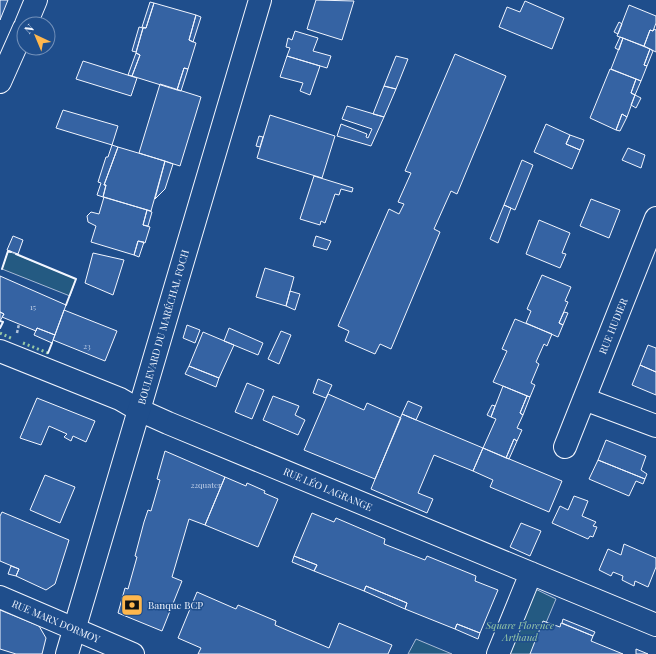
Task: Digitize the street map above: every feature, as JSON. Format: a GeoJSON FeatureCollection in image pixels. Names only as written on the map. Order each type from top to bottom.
{"type":"FeatureCollection","features":[{"type":"Feature","properties":{"kind":"street"},"geometry":{"type":"LineString","coordinates":[[29,16],[36,0]]}},
{"type":"Feature","properties":{"kind":"street","name":"BOULEVARD DU MARÉCHAL FOCH"},"geometry":{"type":"LineString","coordinates":[[67,654],[260,0]]}},
{"type":"Feature","properties":{"kind":"street"},"geometry":{"type":"LineString","coordinates":[[0,82],[16,46]]}},
{"type":"Feature","properties":{"kind":"street","name":"RUE HUDIER"},"geometry":{"type":"LineString","coordinates":[[565,447],[584,398],[649,255],[656,218]]}},
{"type":"Feature","properties":{"kind":"street","name":"RUE LÉO LAGRANGE"},"geometry":{"type":"LineString","coordinates":[[0,351],[120,399],[139,410],[656,625]]}},
{"type":"Feature","properties":{"kind":"street"},"geometry":{"type":"LineString","coordinates":[[584,398],[656,426]]}},
{"type":"Feature","properties":{"kind":"street"},"geometry":{"type":"LineString","coordinates":[[498,654],[531,573]]}},
{"type":"Feature","properties":{"kind":"street","name":"RUE MARX DORMOY"},"geometry":{"type":"LineString","coordinates":[[0,597],[133,654]]}},
{"type":"Feature","properties":{"kind":"green space"},"geometry":{"type":"Polygon","coordinates":[[[8,251],[76,279],[70,296],[2,269],[8,251]]]}},
{"type":"Feature","properties":{"kind":"green space","name":"Square Florence Arthaud"},"geometry":{"type":"Polygon","coordinates":[[[519,581],[556,599],[533,654],[487,654],[519,581]]]}},
{"type":"Feature","properties":{"kind":"green space"},"geometry":{"type":"Polygon","coordinates":[[[416,639],[452,654],[408,654],[416,639]]]}},
{"type":"Feature","properties":{"kind":"building"},"geometry":{"type":"Polygon","coordinates":[[[0,0],[8,0],[0,20],[0,0]]]}},
{"type":"Feature","properties":{"kind":"building"},"geometry":{"type":"Polygon","coordinates":[[[316,0],[354,1],[342,40],[307,29],[316,0]]]}},
{"type":"Feature","properties":{"kind":"building"},"geometry":{"type":"Polygon","coordinates":[[[525,1],[564,18],[552,49],[499,27],[507,7],[520,12],[525,1]]]}},
{"type":"Feature","properties":{"kind":"building"},"geometry":{"type":"Polygon","coordinates":[[[150,2],[154,3],[146,28],[142,27],[150,2]]]}},
{"type":"Feature","properties":{"kind":"building"},"geometry":{"type":"Polygon","coordinates":[[[154,3],[196,15],[189,40],[196,43],[188,69],[184,68],[177,90],[132,76],[140,55],[136,53],[143,28],[146,28],[154,3]]]}},
{"type":"Feature","properties":{"kind":"building"},"geometry":{"type":"Polygon","coordinates":[[[629,5],[656,16],[656,23],[653,31],[650,30],[644,46],[617,36],[629,5]]]}},
{"type":"Feature","properties":{"kind":"building"},"geometry":{"type":"Polygon","coordinates":[[[196,15],[201,17],[193,42],[189,40],[196,15]]]}},
{"type":"Feature","properties":{"kind":"building"},"geometry":{"type":"Polygon","coordinates":[[[619,22],[622,24],[618,34],[614,32],[619,22]]]}},
{"type":"Feature","properties":{"kind":"building"},"geometry":{"type":"Polygon","coordinates":[[[139,27],[143,28],[136,52],[132,51],[139,27]]]}},
{"type":"Feature","properties":{"kind":"building"},"geometry":{"type":"Polygon","coordinates":[[[654,29],[656,30],[656,52],[644,46],[650,30],[653,31],[654,29]]]}},
{"type":"Feature","properties":{"kind":"building"},"geometry":{"type":"Polygon","coordinates":[[[295,31],[318,38],[313,51],[331,56],[327,68],[287,56],[290,48],[286,47],[288,38],[292,40],[295,31]]]}},
{"type":"Feature","properties":{"kind":"building"},"geometry":{"type":"Polygon","coordinates":[[[620,37],[623,38],[619,50],[615,48],[620,37]]]}},
{"type":"Feature","properties":{"kind":"building"},"geometry":{"type":"Polygon","coordinates":[[[623,38],[650,49],[644,65],[647,66],[641,81],[611,69],[623,38]]]}},
{"type":"Feature","properties":{"kind":"building"},"geometry":{"type":"Polygon","coordinates":[[[650,49],[653,51],[647,66],[644,65],[650,49]]]}},
{"type":"Feature","properties":{"kind":"building"},"geometry":{"type":"Polygon","coordinates":[[[136,53],[140,55],[132,76],[128,75],[136,53]]]}},
{"type":"Feature","properties":{"kind":"building"},"geometry":{"type":"Polygon","coordinates":[[[455,54],[506,76],[457,194],[451,191],[434,229],[440,232],[391,349],[380,344],[375,354],[345,341],[349,331],[338,326],[389,209],[399,214],[404,204],[398,202],[411,173],[405,171],[455,54]]]}},
{"type":"Feature","properties":{"kind":"building"},"geometry":{"type":"Polygon","coordinates":[[[287,56],[320,66],[310,95],[300,91],[303,83],[280,77],[287,56]]]}},
{"type":"Feature","properties":{"kind":"building"},"geometry":{"type":"Polygon","coordinates":[[[396,56],[408,59],[396,89],[384,86],[396,56]]]}},
{"type":"Feature","properties":{"kind":"building"},"geometry":{"type":"Polygon","coordinates":[[[83,61],[137,78],[131,96],[76,79],[83,61]]]}},
{"type":"Feature","properties":{"kind":"building"},"geometry":{"type":"Polygon","coordinates":[[[184,68],[188,69],[181,91],[177,90],[184,68]]]}},
{"type":"Feature","properties":{"kind":"building"},"geometry":{"type":"Polygon","coordinates":[[[610,69],[636,79],[631,93],[635,95],[627,117],[622,114],[616,130],[590,118],[610,69]]]}},
{"type":"Feature","properties":{"kind":"building"},"geometry":{"type":"Polygon","coordinates":[[[636,79],[641,81],[635,95],[631,93],[636,79]]]}},
{"type":"Feature","properties":{"kind":"building"},"geometry":{"type":"Polygon","coordinates":[[[160,84],[201,97],[180,166],[139,153],[160,84]]]}},
{"type":"Feature","properties":{"kind":"building"},"geometry":{"type":"Polygon","coordinates":[[[384,86],[396,89],[384,117],[373,114],[384,86]]]}},
{"type":"Feature","properties":{"kind":"building"},"geometry":{"type":"Polygon","coordinates":[[[635,95],[641,98],[636,108],[631,105],[635,95]]]}},
{"type":"Feature","properties":{"kind":"building"},"geometry":{"type":"Polygon","coordinates":[[[347,106],[384,117],[371,146],[337,136],[341,124],[367,134],[366,137],[368,138],[372,129],[342,119],[347,106]]]}},
{"type":"Feature","properties":{"kind":"building"},"geometry":{"type":"Polygon","coordinates":[[[63,110],[118,126],[112,145],[56,128],[63,110]]]}},
{"type":"Feature","properties":{"kind":"building"},"geometry":{"type":"Polygon","coordinates":[[[622,114],[627,117],[620,131],[616,130],[622,114]]]}},
{"type":"Feature","properties":{"kind":"building"},"geometry":{"type":"Polygon","coordinates":[[[270,115],[335,136],[322,178],[257,158],[270,115]]]}},
{"type":"Feature","properties":{"kind":"building"},"geometry":{"type":"Polygon","coordinates":[[[546,124],[570,135],[566,144],[580,150],[572,169],[534,152],[546,124]]]}},
{"type":"Feature","properties":{"kind":"building"},"geometry":{"type":"Polygon","coordinates":[[[570,135],[584,140],[580,150],[566,144],[570,135]]]}},
{"type":"Feature","properties":{"kind":"building"},"geometry":{"type":"Polygon","coordinates":[[[259,136],[263,137],[260,147],[256,146],[259,136]]]}},
{"type":"Feature","properties":{"kind":"building"},"geometry":{"type":"Polygon","coordinates":[[[112,145],[118,147],[104,185],[106,185],[103,197],[97,195],[101,183],[98,182],[106,157],[108,157],[112,145]]]}},
{"type":"Feature","properties":{"kind":"building"},"geometry":{"type":"Polygon","coordinates":[[[118,147],[165,161],[151,211],[103,197],[106,185],[104,185],[118,147]]]}},
{"type":"Feature","properties":{"kind":"building"},"geometry":{"type":"Polygon","coordinates":[[[628,148],[645,155],[641,168],[622,160],[628,148]]]}},
{"type":"Feature","properties":{"kind":"building"},"geometry":{"type":"Polygon","coordinates":[[[522,160],[533,165],[515,210],[504,205],[522,160]]]}},
{"type":"Feature","properties":{"kind":"building"},"geometry":{"type":"Polygon","coordinates":[[[165,161],[173,164],[165,189],[155,199],[165,161]]]}},
{"type":"Feature","properties":{"kind":"building"},"geometry":{"type":"Polygon","coordinates":[[[314,176],[353,188],[352,192],[341,189],[339,195],[335,194],[325,223],[321,221],[320,225],[300,219],[314,176]]]}},
{"type":"Feature","properties":{"kind":"building"},"geometry":{"type":"Polygon","coordinates":[[[104,197],[147,210],[143,225],[150,227],[145,243],[138,241],[134,255],[91,242],[96,226],[88,222],[87,216],[91,212],[99,214],[104,197]]]}},
{"type":"Feature","properties":{"kind":"building"},"geometry":{"type":"Polygon","coordinates":[[[591,199],[620,210],[609,238],[580,226],[591,199]]]}},
{"type":"Feature","properties":{"kind":"building"},"geometry":{"type":"Polygon","coordinates":[[[504,205],[511,208],[498,243],[490,239],[504,205]]]}},
{"type":"Feature","properties":{"kind":"building"},"geometry":{"type":"Polygon","coordinates":[[[147,210],[152,212],[148,226],[143,225],[147,210]]]}},
{"type":"Feature","properties":{"kind":"building"},"geometry":{"type":"Polygon","coordinates":[[[539,220],[570,233],[562,253],[566,254],[560,268],[526,254],[539,220]]]}},
{"type":"Feature","properties":{"kind":"building"},"geometry":{"type":"Polygon","coordinates":[[[13,236],[23,240],[18,254],[7,250],[13,236]]]}},
{"type":"Feature","properties":{"kind":"building"},"geometry":{"type":"Polygon","coordinates":[[[316,236],[331,241],[327,250],[313,246],[316,236]]]}},
{"type":"Feature","properties":{"kind":"building"},"geometry":{"type":"Polygon","coordinates":[[[138,241],[144,242],[139,257],[134,255],[138,241]]]}},
{"type":"Feature","properties":{"kind":"building"},"geometry":{"type":"Polygon","coordinates":[[[93,253],[124,260],[113,295],[85,283],[93,253]]]}},
{"type":"Feature","properties":{"kind":"building"},"geometry":{"type":"Polygon","coordinates":[[[265,268],[294,277],[286,306],[256,297],[265,268]]]}},
{"type":"Feature","properties":{"kind":"building"},"geometry":{"type":"Polygon","coordinates":[[[542,275],[571,287],[565,301],[568,302],[559,323],[563,325],[558,337],[526,323],[531,311],[527,309],[542,275]]]}},
{"type":"Feature","properties":{"kind":"building"},"geometry":{"type":"Polygon","coordinates":[[[0,276],[66,305],[55,335],[37,328],[36,331],[2,317],[4,314],[0,312],[0,276]]]}},
{"type":"Feature","properties":{"kind":"building"},"geometry":{"type":"Polygon","coordinates":[[[290,291],[300,294],[295,310],[286,306],[290,291]]]}},
{"type":"Feature","properties":{"kind":"building"},"geometry":{"type":"Polygon","coordinates":[[[64,310],[117,331],[105,361],[53,340],[64,310]]]}},
{"type":"Feature","properties":{"kind":"building"},"geometry":{"type":"Polygon","coordinates":[[[0,312],[4,314],[0,321],[0,312]]]}},
{"type":"Feature","properties":{"kind":"building"},"geometry":{"type":"Polygon","coordinates":[[[564,312],[568,313],[563,325],[559,323],[564,312]]]}},
{"type":"Feature","properties":{"kind":"building"},"geometry":{"type":"Polygon","coordinates":[[[515,319],[552,334],[547,346],[544,344],[536,362],[539,364],[531,383],[535,385],[530,397],[493,382],[507,351],[502,349],[515,319]]]}},
{"type":"Feature","properties":{"kind":"building"},"geometry":{"type":"Polygon","coordinates":[[[187,325],[200,330],[195,343],[183,338],[187,325]]]}},
{"type":"Feature","properties":{"kind":"building"},"geometry":{"type":"Polygon","coordinates":[[[37,328],[55,335],[52,343],[34,335],[37,328]]]}},
{"type":"Feature","properties":{"kind":"building"},"geometry":{"type":"Polygon","coordinates":[[[229,328],[263,343],[258,355],[224,341],[229,328]]]}},
{"type":"Feature","properties":{"kind":"building"},"geometry":{"type":"Polygon","coordinates":[[[281,331],[291,335],[279,364],[268,359],[281,331]]]}},
{"type":"Feature","properties":{"kind":"building"},"geometry":{"type":"Polygon","coordinates":[[[203,332],[234,345],[219,378],[189,366],[203,332]]]}},
{"type":"Feature","properties":{"kind":"building"},"geometry":{"type":"Polygon","coordinates":[[[648,345],[656,348],[656,372],[640,365],[648,345]]]}},
{"type":"Feature","properties":{"kind":"building"},"geometry":{"type":"Polygon","coordinates":[[[640,365],[656,372],[656,395],[632,385],[640,365]]]}},
{"type":"Feature","properties":{"kind":"building"},"geometry":{"type":"Polygon","coordinates":[[[189,366],[219,378],[216,387],[185,374],[189,366]]]}},
{"type":"Feature","properties":{"kind":"building"},"geometry":{"type":"Polygon","coordinates":[[[318,379],[332,385],[326,398],[313,393],[318,379]]]}},
{"type":"Feature","properties":{"kind":"building"},"geometry":{"type":"Polygon","coordinates":[[[247,383],[264,390],[252,419],[235,412],[247,383]]]}},
{"type":"Feature","properties":{"kind":"building"},"geometry":{"type":"Polygon","coordinates":[[[503,386],[527,396],[520,413],[523,415],[517,428],[522,430],[517,441],[514,439],[506,458],[483,448],[496,419],[491,417],[503,386]]]}},
{"type":"Feature","properties":{"kind":"building"},"geometry":{"type":"Polygon","coordinates":[[[328,394],[364,410],[367,403],[401,418],[375,479],[304,450],[328,394]]]}},
{"type":"Feature","properties":{"kind":"building"},"geometry":{"type":"Polygon","coordinates":[[[273,396],[299,406],[295,415],[305,420],[298,435],[263,420],[273,396]]]}},
{"type":"Feature","properties":{"kind":"building"},"geometry":{"type":"Polygon","coordinates":[[[527,396],[530,397],[523,415],[520,413],[527,396]]]}},
{"type":"Feature","properties":{"kind":"building"},"geometry":{"type":"Polygon","coordinates":[[[37,398],[95,421],[86,442],[73,436],[71,441],[64,437],[67,434],[49,426],[41,445],[20,438],[37,398]]]}},
{"type":"Feature","properties":{"kind":"building"},"geometry":{"type":"Polygon","coordinates":[[[408,401],[422,407],[416,420],[402,414],[408,401]]]}},
{"type":"Feature","properties":{"kind":"building"},"geometry":{"type":"Polygon","coordinates":[[[492,405],[495,406],[491,417],[487,415],[492,405]]]}},
{"type":"Feature","properties":{"kind":"building"},"geometry":{"type":"Polygon","coordinates":[[[402,414],[483,448],[473,471],[434,455],[418,493],[433,499],[427,513],[371,489],[402,414]]]}},
{"type":"Feature","properties":{"kind":"building"},"geometry":{"type":"Polygon","coordinates":[[[514,439],[517,441],[509,459],[506,458],[514,439]]]}},
{"type":"Feature","properties":{"kind":"building"},"geometry":{"type":"Polygon","coordinates":[[[606,440],[646,456],[641,470],[647,474],[645,479],[598,460],[606,440]]]}},
{"type":"Feature","properties":{"kind":"building"},"geometry":{"type":"Polygon","coordinates":[[[483,448],[562,481],[549,512],[490,487],[493,480],[473,471],[483,448]]]}},
{"type":"Feature","properties":{"kind":"building"},"geometry":{"type":"Polygon","coordinates":[[[165,451],[225,477],[205,525],[189,519],[172,577],[182,581],[162,631],[118,613],[125,588],[128,589],[137,557],[135,556],[144,522],[148,510],[151,511],[160,480],[157,479],[165,451]]]}},
{"type":"Feature","properties":{"kind":"building"},"geometry":{"type":"Polygon","coordinates":[[[598,460],[645,479],[643,484],[636,481],[629,496],[589,479],[598,460]]]}},
{"type":"Feature","properties":{"kind":"building"},"geometry":{"type":"Polygon","coordinates":[[[45,475],[75,487],[60,523],[30,510],[45,475]]]}},
{"type":"Feature","properties":{"kind":"building"},"geometry":{"type":"Polygon","coordinates":[[[225,477],[246,486],[247,483],[278,499],[258,547],[205,525],[225,477]]]}},
{"type":"Feature","properties":{"kind":"building"},"geometry":{"type":"Polygon","coordinates":[[[574,496],[588,501],[582,516],[596,522],[593,526],[597,527],[593,537],[590,536],[588,539],[552,523],[560,506],[568,510],[574,496]]]}},
{"type":"Feature","properties":{"kind":"building"},"geometry":{"type":"Polygon","coordinates":[[[2,512],[69,540],[55,584],[46,590],[16,576],[19,569],[0,561],[0,516],[2,512]]]}},
{"type":"Feature","properties":{"kind":"building"},"geometry":{"type":"Polygon","coordinates":[[[312,513],[334,522],[336,518],[385,539],[384,544],[425,560],[427,556],[476,576],[475,581],[498,590],[480,633],[457,624],[455,629],[405,609],[407,603],[366,586],[364,591],[314,571],[317,565],[294,556],[312,513]]]}},
{"type":"Feature","properties":{"kind":"building"},"geometry":{"type":"Polygon","coordinates":[[[521,523],[541,531],[530,556],[510,547],[521,523]]]}},
{"type":"Feature","properties":{"kind":"building"},"geometry":{"type":"Polygon","coordinates":[[[624,544],[656,558],[656,567],[648,587],[635,581],[634,586],[622,580],[623,576],[613,572],[611,576],[599,570],[608,549],[621,555],[624,544]]]}},
{"type":"Feature","properties":{"kind":"building"},"geometry":{"type":"Polygon","coordinates":[[[294,556],[317,565],[314,571],[292,562],[294,556]]]}},
{"type":"Feature","properties":{"kind":"building"},"geometry":{"type":"Polygon","coordinates":[[[11,566],[19,569],[16,576],[8,574],[11,566]]]}},
{"type":"Feature","properties":{"kind":"building"},"geometry":{"type":"Polygon","coordinates":[[[366,586],[407,603],[405,609],[364,591],[366,586]]]}},
{"type":"Feature","properties":{"kind":"building"},"geometry":{"type":"Polygon","coordinates":[[[197,592],[236,609],[238,605],[276,621],[275,625],[329,648],[339,623],[392,645],[388,654],[198,654],[201,648],[178,638],[197,592]]]}},
{"type":"Feature","properties":{"kind":"building"},"geometry":{"type":"Polygon","coordinates":[[[0,610],[39,626],[46,638],[42,654],[16,654],[0,649],[0,610]]]}},
{"type":"Feature","properties":{"kind":"building"},"geometry":{"type":"Polygon","coordinates":[[[563,619],[595,632],[593,636],[562,623],[563,619]]]}},
{"type":"Feature","properties":{"kind":"building"},"geometry":{"type":"Polygon","coordinates":[[[543,621],[560,627],[561,623],[593,636],[591,641],[623,654],[530,654],[543,621]]]}},
{"type":"Feature","properties":{"kind":"building"},"geometry":{"type":"Polygon","coordinates":[[[457,624],[480,633],[478,639],[455,629],[457,624]]]}},
{"type":"Feature","properties":{"kind":"building"},"geometry":{"type":"Polygon","coordinates":[[[636,649],[648,654],[636,654],[636,649]]]}},
{"type":"Feature","properties":{"kind":"hedge"},"geometry":{"type":"LineString","coordinates":[[0,333],[13,339]]}},
{"type":"Feature","properties":{"kind":"hedge"},"geometry":{"type":"LineString","coordinates":[[23,343],[48,353]]}},
{"type":"Feature","properties":{"kind":"wall"},"geometry":{"type":"LineString","coordinates":[[2,269],[8,251],[11,252]]}},
{"type":"Feature","properties":{"kind":"wall"},"geometry":{"type":"LineString","coordinates":[[16,254],[76,279],[66,305]]}},
{"type":"Feature","properties":{"kind":"wall"},"geometry":{"type":"LineString","coordinates":[[0,321],[3,322],[0,328]]}},
{"type":"Feature","properties":{"kind":"wall"},"geometry":{"type":"LineString","coordinates":[[48,353],[52,343]]}},
{"type":"Feature","properties":{"kind":"place","name":"Banque BCP"},"geometry":{"type":"Point","coordinates":[132,605]}}]}
